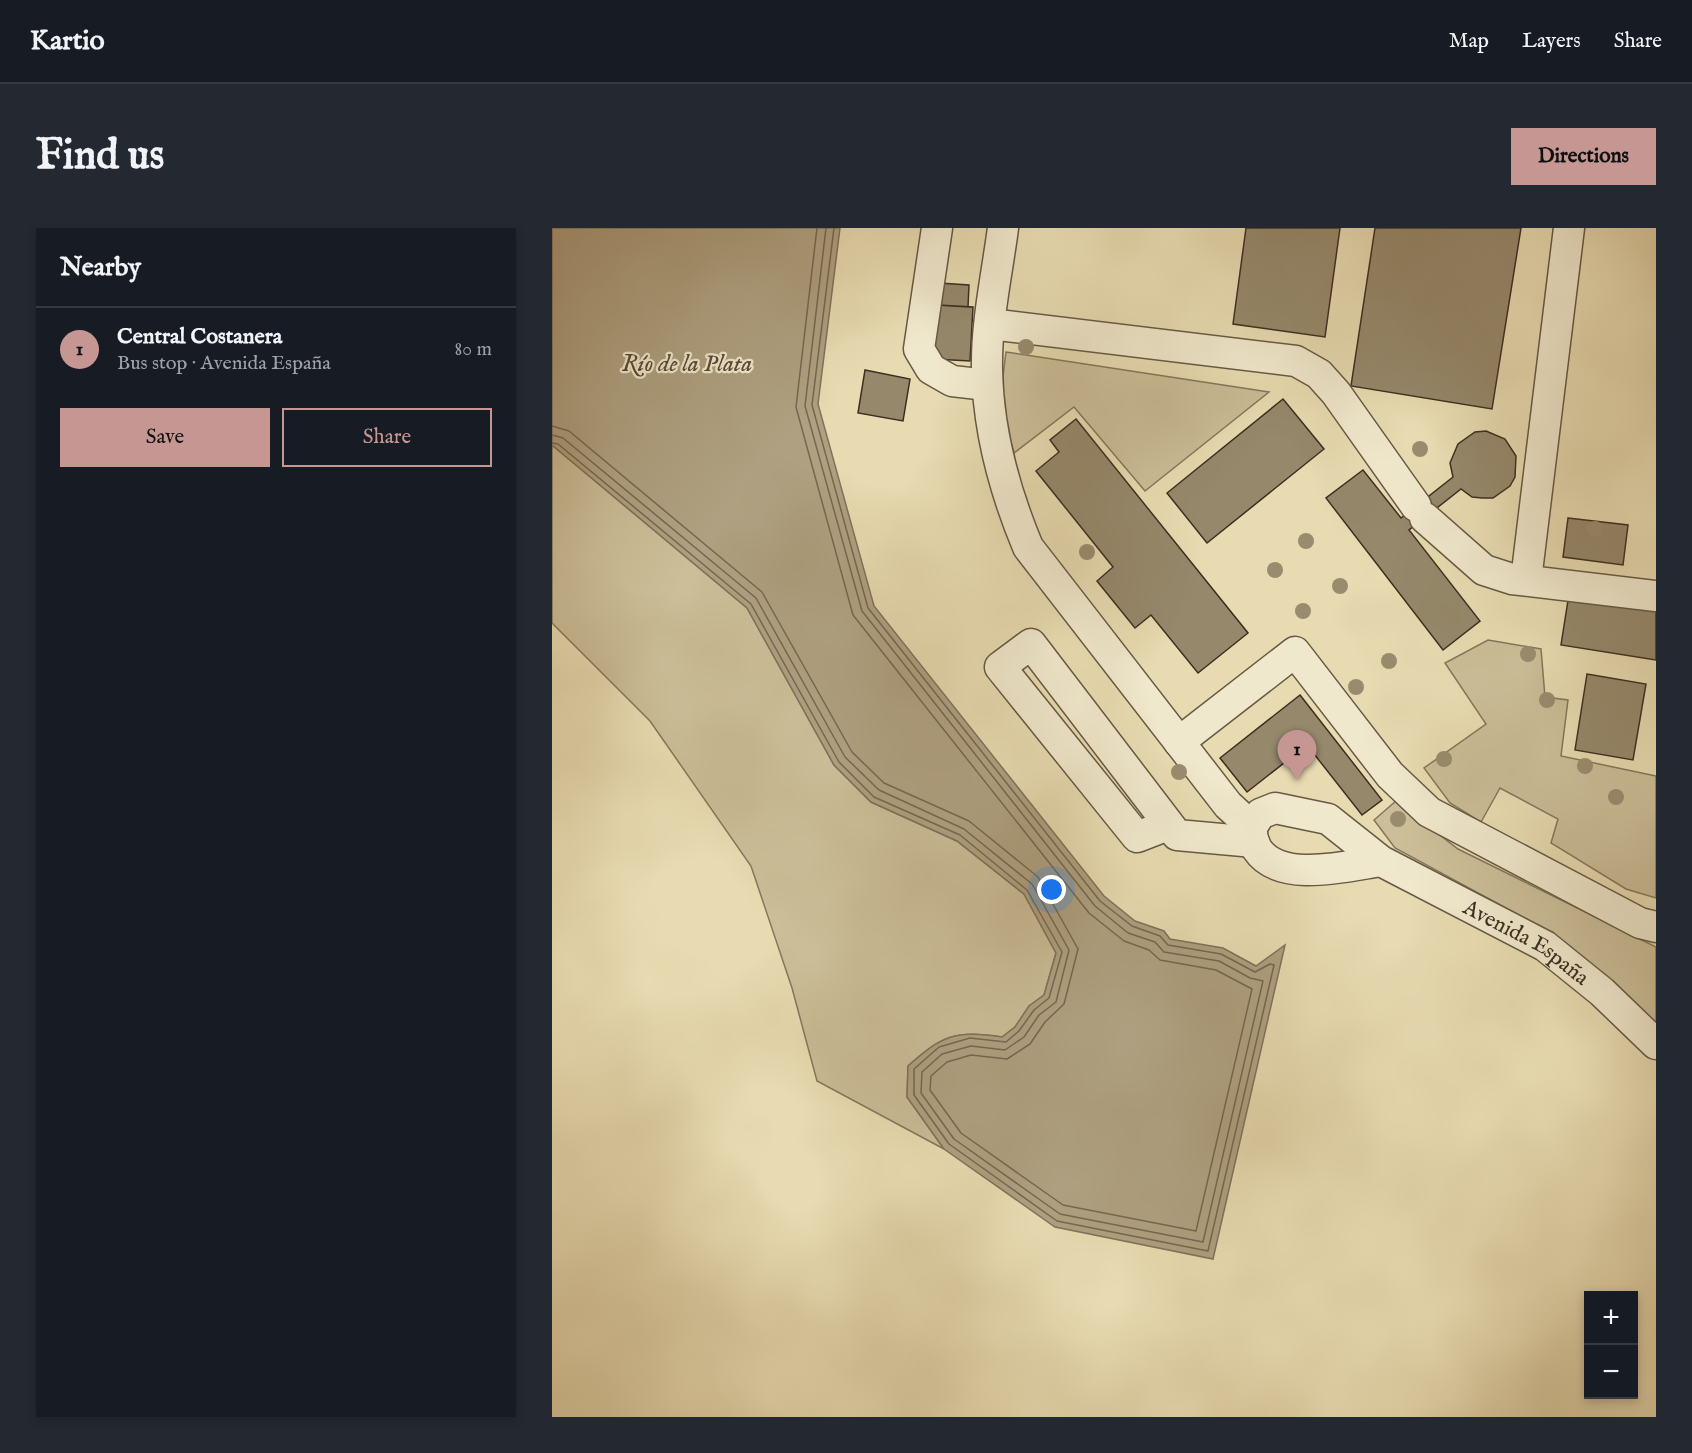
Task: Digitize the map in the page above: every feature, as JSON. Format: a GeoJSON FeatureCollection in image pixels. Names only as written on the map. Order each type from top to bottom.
{"type":"FeatureCollection","features":[{"type":"Feature","properties":{"kind":"street"},"geometry":{"type":"LineString","coordinates":[[937,228],[919,349],[931,369],[952,381],[987,385]]}},
{"type":"Feature","properties":{"kind":"street"},"geometry":{"type":"LineString","coordinates":[[1003,228],[990,324],[987,385],[989,412],[1016,518],[1028,547],[1253,834],[1264,857],[1277,866],[1317,870],[1381,861]]}},
{"type":"Feature","properties":{"kind":"street"},"geometry":{"type":"LineString","coordinates":[[1526,580],[1569,228]]}},
{"type":"Feature","properties":{"kind":"street"},"geometry":{"type":"LineString","coordinates":[[990,324],[1296,361],[1319,374],[1336,393],[1420,512],[1484,570],[1526,580],[1656,596]]}},
{"type":"Feature","properties":{"kind":"street"},"geometry":{"type":"LineString","coordinates":[[1168,825],[1137,837],[1000,667],[1031,644],[1177,835],[1253,834]]}},
{"type":"Feature","properties":{"kind":"street"},"geometry":{"type":"LineString","coordinates":[[1179,742],[1295,652],[1390,775],[1429,812],[1640,923],[1656,927]]}},
{"type":"Feature","properties":{"kind":"street","name":"Avenida España"},"geometry":{"type":"LineString","coordinates":[[1253,834],[1260,814],[1275,808],[1322,816],[1381,861],[1545,946],[1594,985],[1656,1044]]}},
{"type":"Feature","properties":{"kind":"shaded area"},"geometry":{"type":"Polygon","coordinates":[[[1006,352],[1269,392],[1145,491],[1074,407],[1014,453],[1000,400],[1006,352]]]}},
{"type":"Feature","properties":{"kind":"shaded area"},"geometry":{"type":"Polygon","coordinates":[[[552,445],[747,608],[834,765],[871,802],[957,841],[1024,894],[1056,953],[1044,995],[1029,1006],[1015,1027],[1002,1037],[972,1034],[950,1037],[931,1047],[908,1066],[907,1097],[944,1149],[817,1081],[792,988],[751,866],[650,721],[552,623],[552,445]]]}},
{"type":"Feature","properties":{"kind":"shaded area"},"geometry":{"type":"Polygon","coordinates":[[[1488,640],[1541,649],[1545,697],[1568,700],[1561,756],[1656,776],[1656,898],[1626,889],[1551,843],[1558,819],[1500,788],[1481,822],[1450,803],[1424,768],[1486,724],[1445,663],[1488,640]]]}},
{"type":"Feature","properties":{"kind":"shaded area"},"geometry":{"type":"Polygon","coordinates":[[[1396,801],[1458,849],[1656,947],[1656,1024],[1545,929],[1395,848],[1374,820],[1396,801]]]}},
{"type":"Feature","properties":{"kind":"water","name":"Río de la Plata"},"geometry":{"type":"Polygon","coordinates":[[[552,228],[840,228],[818,404],[874,606],[1104,896],[1135,921],[1164,931],[1170,939],[1223,948],[1256,966],[1285,945],[1213,1259],[1055,1227],[944,1149],[907,1097],[908,1066],[931,1047],[950,1037],[961,1035],[1002,1037],[1015,1027],[1029,1006],[1044,995],[1056,953],[1024,894],[957,841],[871,802],[834,765],[747,608],[552,445],[552,228]]]}},
{"type":"Feature","properties":{"kind":"building"},"geometry":{"type":"Polygon","coordinates":[[[1246,228],[1340,228],[1325,337],[1233,324],[1246,228]]]}},
{"type":"Feature","properties":{"kind":"building"},"geometry":{"type":"Polygon","coordinates":[[[1375,228],[1521,228],[1492,409],[1351,386],[1375,228]]]}},
{"type":"Feature","properties":{"kind":"building"},"geometry":{"type":"Polygon","coordinates":[[[939,283],[969,285],[968,307],[938,305],[939,283]]]}},
{"type":"Feature","properties":{"kind":"building"},"geometry":{"type":"Polygon","coordinates":[[[938,305],[973,307],[970,361],[934,359],[938,305]]]}},
{"type":"Feature","properties":{"kind":"building"},"geometry":{"type":"Polygon","coordinates":[[[865,370],[910,379],[903,421],[858,413],[865,370]]]}},
{"type":"Feature","properties":{"kind":"building"},"geometry":{"type":"Polygon","coordinates":[[[1283,399],[1324,449],[1207,543],[1167,493],[1283,399]]]}},
{"type":"Feature","properties":{"kind":"building"},"geometry":{"type":"Polygon","coordinates":[[[1076,419],[1248,633],[1198,673],[1151,615],[1135,628],[1097,581],[1113,567],[1036,471],[1059,452],[1050,440],[1076,419]]]}},
{"type":"Feature","properties":{"kind":"building"},"geometry":{"type":"Polygon","coordinates":[[[1486,431],[1505,439],[1516,456],[1515,477],[1510,486],[1493,498],[1472,497],[1461,489],[1409,530],[1480,621],[1443,650],[1326,498],[1363,470],[1401,518],[1453,477],[1450,463],[1458,444],[1475,432],[1486,431]]]}},
{"type":"Feature","properties":{"kind":"building"},"geometry":{"type":"Polygon","coordinates":[[[1568,518],[1628,525],[1623,565],[1563,557],[1568,518]]]}},
{"type":"Feature","properties":{"kind":"building"},"geometry":{"type":"Polygon","coordinates":[[[1569,594],[1656,608],[1656,660],[1561,645],[1569,594]]]}},
{"type":"Feature","properties":{"kind":"building"},"geometry":{"type":"Polygon","coordinates":[[[1587,674],[1646,684],[1633,760],[1575,750],[1587,674]]]}},
{"type":"Feature","properties":{"kind":"building"},"geometry":{"type":"Polygon","coordinates":[[[1300,695],[1382,800],[1362,815],[1307,745],[1247,792],[1220,758],[1300,695]]]}},
{"type":"Feature","properties":{"kind":"place","name":"Central Costanera"},"geometry":{"type":"Point","coordinates":[1297,780]}}]}
